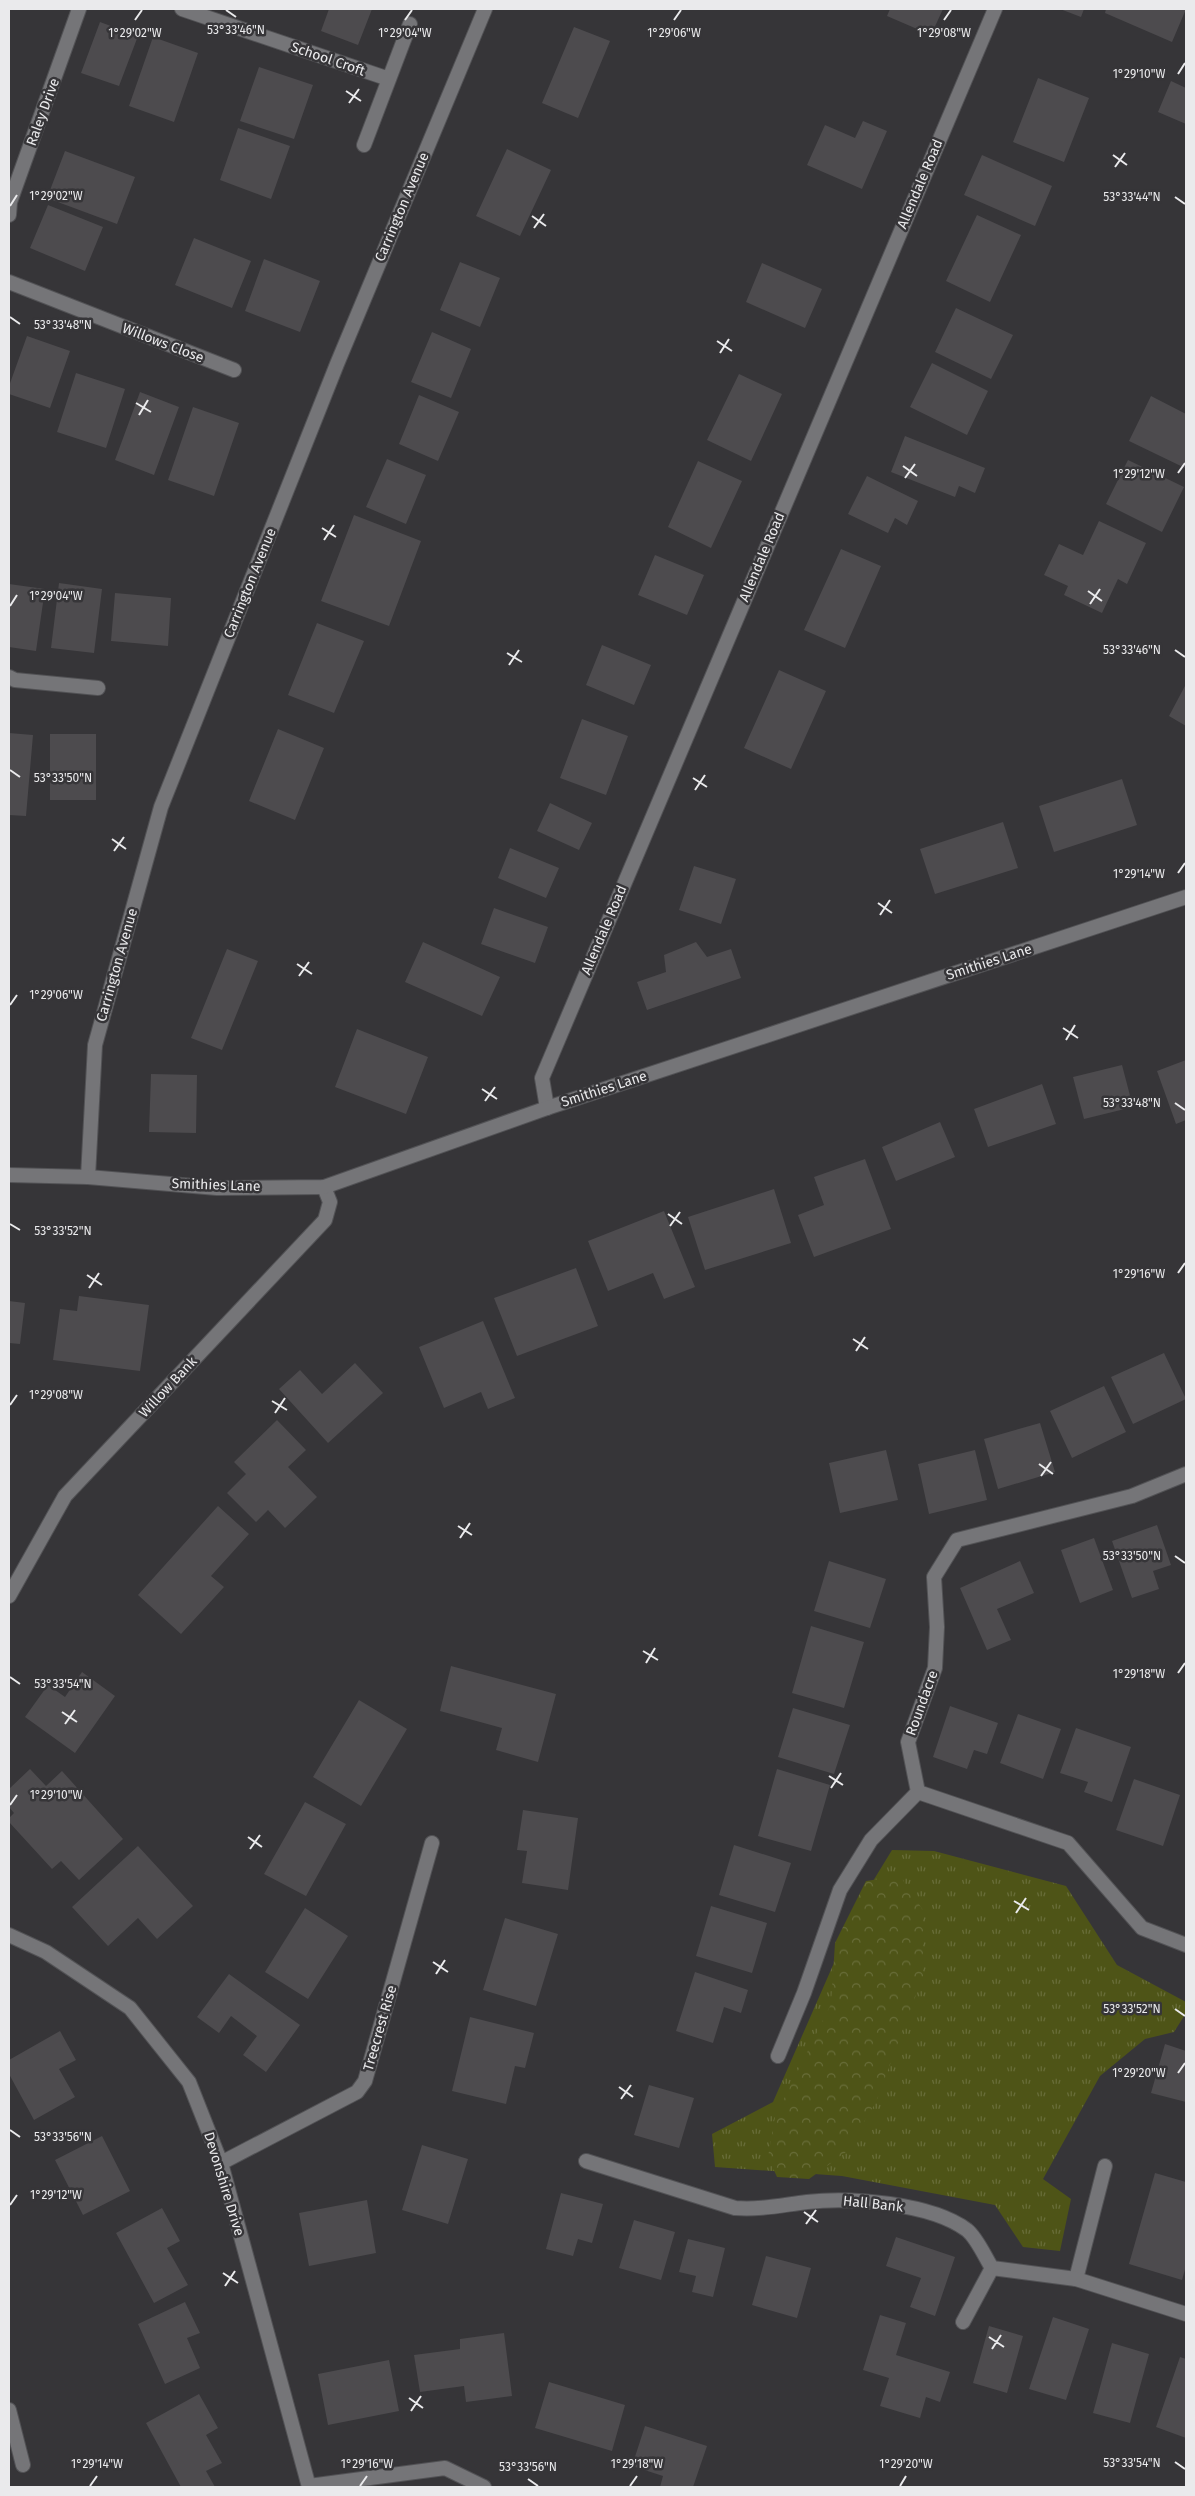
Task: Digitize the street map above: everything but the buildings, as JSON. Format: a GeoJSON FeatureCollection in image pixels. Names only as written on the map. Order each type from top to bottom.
{"type":"FeatureCollection","features":[{"type":"Feature","properties":{"kind":"street","name":"Raley Drive"},"geometry":{"type":"LineString","coordinates":[[9,215],[10,202],[80,9]]}},
{"type":"Feature","properties":{"kind":"street","name":"School Croft"},"geometry":{"type":"LineString","coordinates":[[182,9],[389,79]]}},
{"type":"Feature","properties":{"kind":"street","name":"Carrington Avenue"},"geometry":{"type":"LineString","coordinates":[[88,1177],[95,1045],[161,807],[336,364],[485,9]]}},
{"type":"Feature","properties":{"kind":"street","name":"Allendale Road"},"geometry":{"type":"LineString","coordinates":[[547,1108],[542,1078],[995,9]]}},
{"type":"Feature","properties":{"kind":"street"},"geometry":{"type":"LineString","coordinates":[[364,146],[410,24]]}},
{"type":"Feature","properties":{"kind":"street","name":"Willows Close"},"geometry":{"type":"LineString","coordinates":[[9,282],[234,370]]}},
{"type":"Feature","properties":{"kind":"street"},"geometry":{"type":"LineString","coordinates":[[9,677],[15,680],[98,688]]}},
{"type":"Feature","properties":{"kind":"street","name":"Smithies Lane"},"geometry":{"type":"LineString","coordinates":[[9,1175],[88,1177],[217,1188],[324,1187],[547,1108],[1186,897]]}},
{"type":"Feature","properties":{"kind":"street","name":"Willow Bank"},"geometry":{"type":"LineString","coordinates":[[9,1596],[65,1496],[325,1220],[330,1202],[324,1187]]}},
{"type":"Feature","properties":{"kind":"street","name":"Roundacre"},"geometry":{"type":"LineString","coordinates":[[918,1792],[908,1742],[935,1668],[934,1577],[957,1540],[1132,1496],[1186,1474]]}},
{"type":"Feature","properties":{"kind":"street"},"geometry":{"type":"LineString","coordinates":[[778,2056],[804,1993],[840,1890],[871,1840],[918,1792],[1068,1842],[1142,1928],[1186,1945]]}},
{"type":"Feature","properties":{"kind":"street","name":"Treecrest Rise"},"geometry":{"type":"LineString","coordinates":[[221,2163],[357,2092],[365,2081],[432,1843]]}},
{"type":"Feature","properties":{"kind":"street","name":"Devonshire Drive"},"geometry":{"type":"LineString","coordinates":[[9,1934],[46,1952],[130,2008],[189,2082],[221,2163],[309,2486]]}},
{"type":"Feature","properties":{"kind":"street","name":"Hall Bank"},"geometry":{"type":"LineString","coordinates":[[586,2161],[735,2208],[756,2210],[808,2202],[854,2199],[902,2206],[950,2220],[968,2231],[992,2268]]}},
{"type":"Feature","properties":{"kind":"street"},"geometry":{"type":"LineString","coordinates":[[1076,2279],[1105,2166]]}},
{"type":"Feature","properties":{"kind":"street"},"geometry":{"type":"LineString","coordinates":[[963,2322],[992,2268],[1076,2279],[1186,2314]]}},
{"type":"Feature","properties":{"kind":"street"},"geometry":{"type":"LineString","coordinates":[[9,2410],[23,2465]]}},
{"type":"Feature","properties":{"kind":"street"},"geometry":{"type":"LineString","coordinates":[[309,2486],[445,2468],[484,2487]]}},
{"type":"Feature","properties":{"kind":"green space"},"geometry":{"type":"Polygon","coordinates":[[[892,1850],[934,1851],[1066,1886],[1117,1965],[1186,2002],[1186,2013],[1174,2032],[1145,2039],[1100,2076],[1043,2179],[1071,2199],[1060,2251],[1023,2247],[995,2205],[842,2176],[715,2167],[712,2134],[773,2102],[862,1899],[892,1850]]]}},
{"type":"Feature","properties":{"kind":"green space"},"geometry":{"type":"Polygon","coordinates":[[[900,1876],[923,1910],[923,1976],[876,2102],[845,2153],[809,2179],[777,2177],[768,2157],[775,2117],[831,2004],[835,1943],[866,1881],[900,1876]]]}}]}
